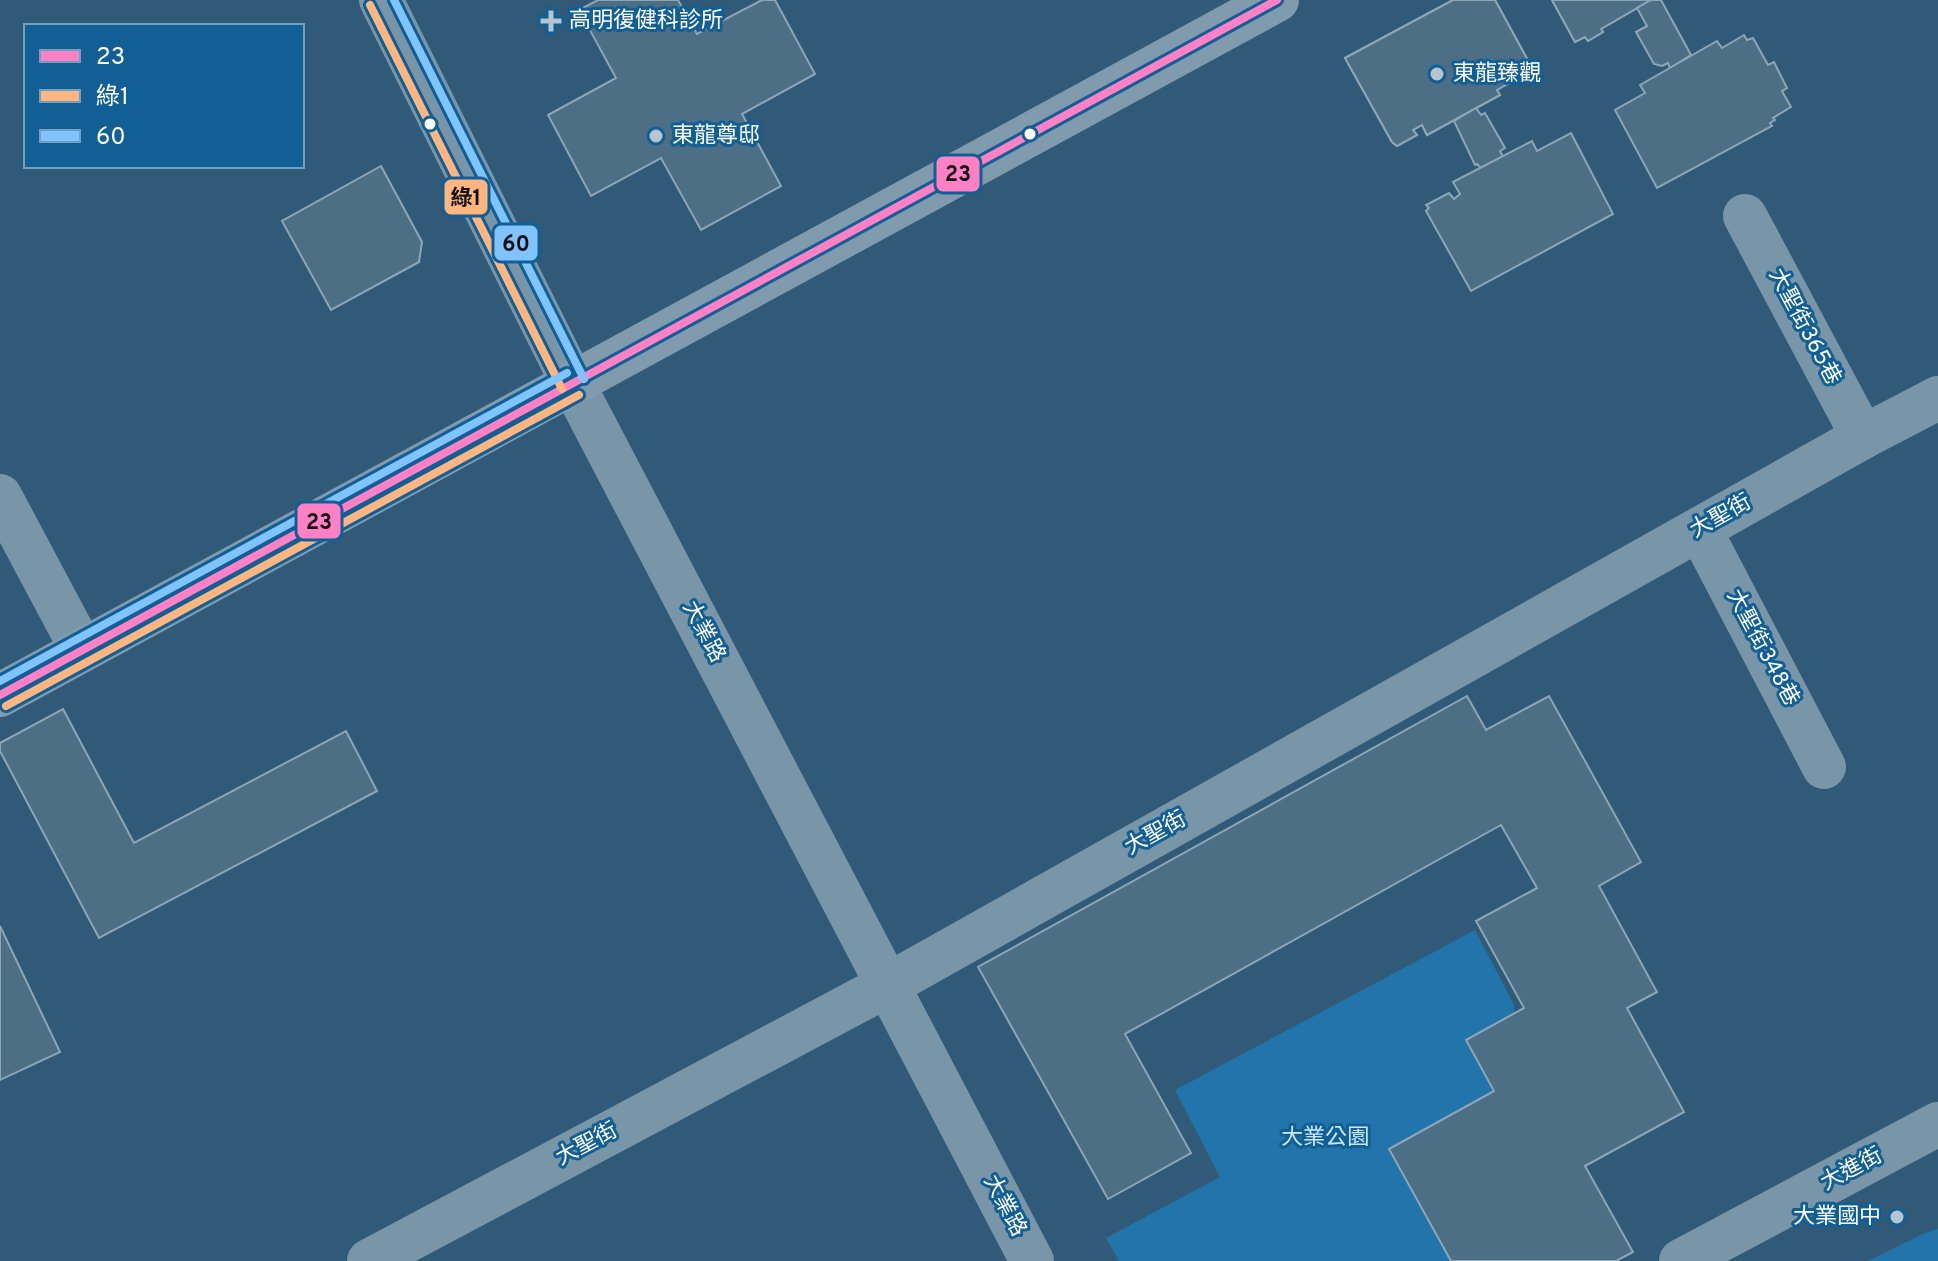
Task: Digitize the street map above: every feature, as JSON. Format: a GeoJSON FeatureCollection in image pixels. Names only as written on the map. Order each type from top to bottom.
{"type":"FeatureCollection","features":[{"type":"Feature","properties":{"kind":"street","name":"大業路"},"geometry":{"type":"LineString","coordinates":[[381,0],[573,384],[1032,1261]]}},
{"type":"Feature","properties":{"kind":"street"},"geometry":{"type":"LineString","coordinates":[[0,695],[1277,0]]}},
{"type":"Feature","properties":{"kind":"street","name":"大聖街365巷"},"geometry":{"type":"LineString","coordinates":[[1745,216],[1863,437]]}},
{"type":"Feature","properties":{"kind":"street","name":"大聖街"},"geometry":{"type":"LineString","coordinates":[[369,1261],[888,985],[1863,437],[1938,398]]}},
{"type":"Feature","properties":{"kind":"street"},"geometry":{"type":"LineString","coordinates":[[0,496],[82,650]]}},
{"type":"Feature","properties":{"kind":"street","name":"大聖街348巷"},"geometry":{"type":"LineString","coordinates":[[1700,530],[1824,767]]}},
{"type":"Feature","properties":{"kind":"street","name":"大進街"},"geometry":{"type":"LineString","coordinates":[[1681,1261],[1938,1124]]}},
{"type":"Feature","properties":{"kind":"green space","name":"大業公園"},"geometry":{"type":"Polygon","coordinates":[[[1475,930],[1514,1005],[1516,1134],[1465,1261],[1119,1261],[1106,1238],[1220,1177],[1175,1090],[1475,930]]]}},
{"type":"Feature","properties":{"kind":"green space"},"geometry":{"type":"Polygon","coordinates":[[[1938,1229],[1938,1261],[1868,1261],[1925,1233],[1938,1229]]]}},
{"type":"Feature","properties":{"kind":"building","name":"東龍尊邸"},"geometry":{"type":"Polygon","coordinates":[[[598,0],[678,0],[697,34],[762,0],[775,0],[815,74],[742,114],[781,186],[701,230],[661,158],[591,196],[548,115],[616,78],[579,10],[598,0]]]}},
{"type":"Feature","properties":{"kind":"building","name":"東龍臻觀"},"geometry":{"type":"Polygon","coordinates":[[[1453,0],[1495,0],[1531,66],[1520,71],[1521,76],[1497,90],[1500,95],[1427,135],[1422,125],[1413,130],[1417,135],[1397,146],[1345,58],[1453,0]]]}},
{"type":"Feature","properties":{"kind":"building","name":"東龍臻觀"},"geometry":{"type":"Polygon","coordinates":[[[1453,0],[1495,0],[1531,66],[1520,71],[1521,76],[1497,90],[1500,95],[1427,135],[1422,125],[1413,130],[1417,135],[1397,146],[1345,58],[1453,0]]]}},
{"type":"Feature","properties":{"kind":"building","name":"東龍臻觀"},"geometry":{"type":"Polygon","coordinates":[[[1552,0],[1651,0],[1601,29],[1603,32],[1588,41],[1585,37],[1575,42],[1552,0]]]}},
{"type":"Feature","properties":{"kind":"building","name":"東龍臻觀"},"geometry":{"type":"Polygon","coordinates":[[[1552,0],[1651,0],[1601,29],[1603,32],[1588,41],[1585,37],[1575,42],[1552,0]]]}},
{"type":"Feature","properties":{"kind":"building"},"geometry":{"type":"Polygon","coordinates":[[[1651,0],[1661,0],[1691,55],[1670,68],[1668,63],[1662,66],[1654,64],[1636,32],[1647,26],[1637,8],[1651,0]]]}},
{"type":"Feature","properties":{"kind":"building"},"geometry":{"type":"Polygon","coordinates":[[[1744,35],[1747,40],[1753,38],[1768,65],[1774,62],[1787,88],[1782,91],[1791,107],[1773,118],[1772,126],[1657,188],[1615,110],[1645,93],[1640,85],[1717,41],[1722,48],[1744,35]]]}},
{"type":"Feature","properties":{"kind":"building"},"geometry":{"type":"Polygon","coordinates":[[[1476,108],[1481,115],[1485,113],[1505,148],[1500,151],[1504,158],[1481,168],[1475,165],[1454,121],[1476,108]]]}},
{"type":"Feature","properties":{"kind":"building"},"geometry":{"type":"Polygon","coordinates":[[[1571,133],[1613,214],[1471,291],[1426,211],[1429,208],[1426,205],[1449,193],[1454,199],[1460,194],[1453,182],[1532,141],[1537,151],[1571,133]]]}},
{"type":"Feature","properties":{"kind":"building"},"geometry":{"type":"Polygon","coordinates":[[[381,166],[422,242],[419,262],[331,310],[282,221],[381,166]]]}},
{"type":"Feature","properties":{"kind":"building"},"geometry":{"type":"Polygon","coordinates":[[[1467,696],[1486,730],[1549,696],[1641,862],[1599,886],[1657,992],[1627,1008],[1684,1112],[1585,1166],[1633,1252],[1616,1261],[1451,1261],[1389,1149],[1494,1091],[1466,1040],[1524,1008],[1476,921],[1537,888],[1501,825],[1125,1034],[1191,1153],[1108,1199],[978,967],[1467,696]]]}},
{"type":"Feature","properties":{"kind":"building"},"geometry":{"type":"Polygon","coordinates":[[[63,709],[134,843],[346,731],[377,791],[99,938],[0,751],[0,743],[63,709]]]}},
{"type":"Feature","properties":{"kind":"building"},"geometry":{"type":"Polygon","coordinates":[[[0,926],[60,1052],[0,1080],[0,926]]]}},
{"type":"Feature","properties":{"kind":"transit line","name":"60"},"geometry":{"type":"LineString","coordinates":[[394,0],[584,379]]}},
{"type":"Feature","properties":{"kind":"transit line","name":"23"},"geometry":{"type":"LineString","coordinates":[[0,695],[1277,0]]}},
{"type":"Feature","properties":{"kind":"transit line","name":"綠1"},"geometry":{"type":"LineString","coordinates":[[370,5],[562,389]]}},
{"type":"Feature","properties":{"kind":"transit line","name":"60"},"geometry":{"type":"LineString","coordinates":[[0,681],[567,373]]}},
{"type":"Feature","properties":{"kind":"transit line","name":"綠1"},"geometry":{"type":"LineString","coordinates":[[6,706],[579,395]]}},
{"type":"Feature","properties":{"kind":"place","name":"高明復健科診所"},"geometry":{"type":"Point","coordinates":[551,21]}},
{"type":"Feature","properties":{"kind":"place","name":"東龍臻觀"},"geometry":{"type":"Point","coordinates":[1437,74]}},
{"type":"Feature","properties":{"kind":"place","name":"東龍尊邸"},"geometry":{"type":"Point","coordinates":[656,136]}},
{"type":"Feature","properties":{"kind":"place","name":"大業國中"},"geometry":{"type":"Point","coordinates":[1897,1217]}}]}
